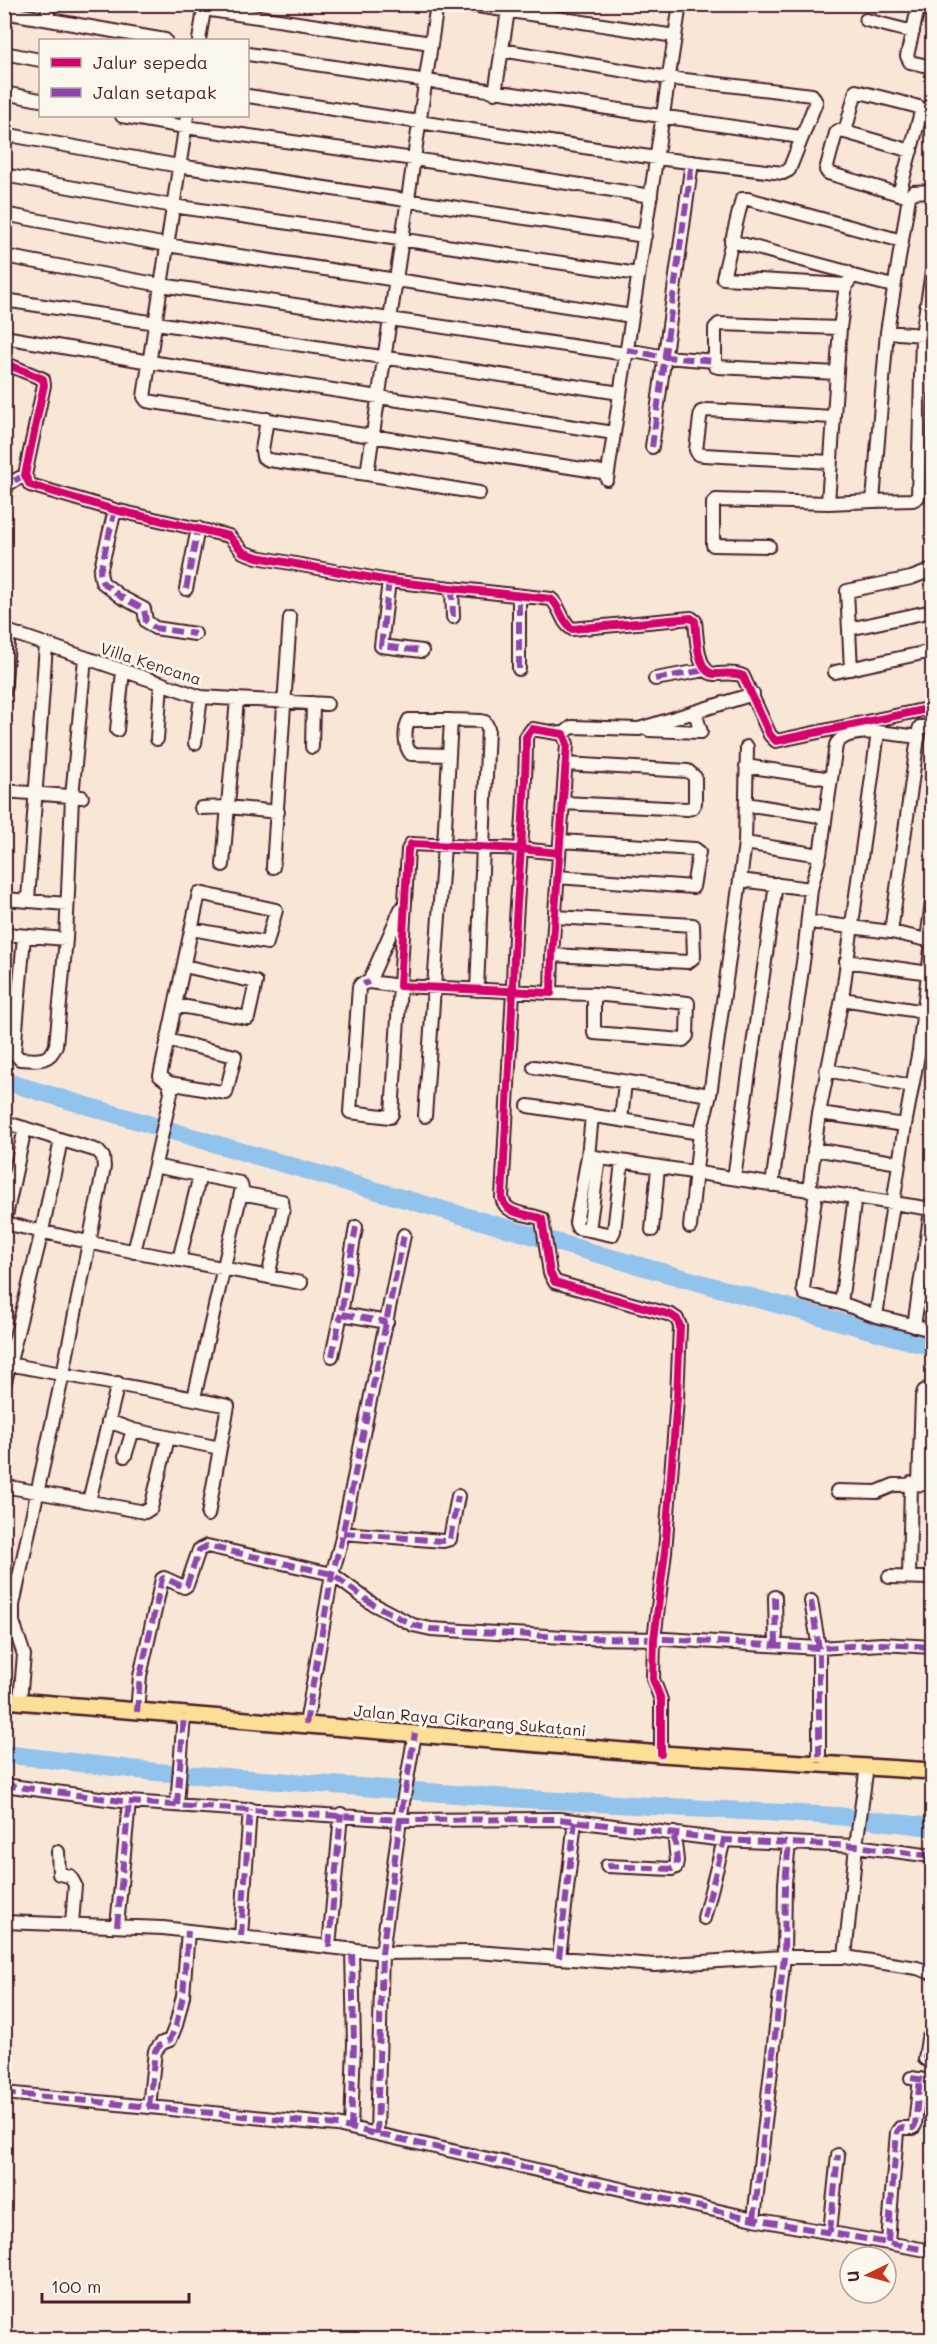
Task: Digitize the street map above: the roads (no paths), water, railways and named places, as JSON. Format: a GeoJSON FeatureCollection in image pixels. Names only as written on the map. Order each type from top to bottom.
{"type":"FeatureCollection","features":[{"type":"Feature","properties":{"kind":"main road","name":"Jalan Raya Cikarang Sukatani"},"geometry":{"type":"LineString","coordinates":[[12,1701],[415,1732],[661,1754],[933,1770]]}},
{"type":"Feature","properties":{"kind":"street"},"geometry":{"type":"LineString","coordinates":[[47,19],[49,4]]}},
{"type":"Feature","properties":{"kind":"street"},"geometry":{"type":"LineString","coordinates":[[367,474],[437,4]]}},
{"type":"Feature","properties":{"kind":"street"},"geometry":{"type":"LineString","coordinates":[[464,4],[675,36]]}},
{"type":"Feature","properties":{"kind":"street"},"geometry":{"type":"LineString","coordinates":[[186,122],[144,397],[147,401],[373,435],[607,476],[680,4]]}},
{"type":"Feature","properties":{"kind":"street"},"geometry":{"type":"LineString","coordinates":[[920,4],[908,60],[933,67]]}},
{"type":"Feature","properties":{"kind":"street"},"geometry":{"type":"LineString","coordinates":[[199,39],[204,7],[431,43]]}},
{"type":"Feature","properties":{"kind":"street"},"geometry":{"type":"LineString","coordinates":[[495,93],[508,11]]}},
{"type":"Feature","properties":{"kind":"street"},"geometry":{"type":"LineString","coordinates":[[4,12],[159,39]]}},
{"type":"Feature","properties":{"kind":"street"},"geometry":{"type":"LineString","coordinates":[[866,20],[913,32]]}},
{"type":"Feature","properties":{"kind":"street"},"geometry":{"type":"LineString","coordinates":[[249,96],[656,158],[783,173],[789,170],[816,102],[812,95],[669,78],[501,50]]}},
{"type":"Feature","properties":{"kind":"street"},"geometry":{"type":"LineString","coordinates":[[4,53],[39,60]]}},
{"type":"Feature","properties":{"kind":"street"},"geometry":{"type":"LineString","coordinates":[[249,54],[495,93],[801,137]]}},
{"type":"Feature","properties":{"kind":"street"},"geometry":{"type":"LineString","coordinates":[[845,132],[856,91],[919,107],[921,112],[911,151],[904,195],[902,241],[886,332],[873,501]]}},
{"type":"Feature","properties":{"kind":"street"},"geometry":{"type":"LineString","coordinates":[[4,93],[39,100]]}},
{"type":"Feature","properties":{"kind":"street"},"geometry":{"type":"LineString","coordinates":[[133,117],[186,122],[651,196]]}},
{"type":"Feature","properties":{"kind":"street"},"geometry":{"type":"LineString","coordinates":[[911,151],[838,131],[826,170],[828,173],[904,195],[933,191]]}},
{"type":"Feature","properties":{"kind":"street"},"geometry":{"type":"LineString","coordinates":[[4,134],[179,166],[645,236]]}},
{"type":"Feature","properties":{"kind":"street"},"geometry":{"type":"LineString","coordinates":[[652,447],[692,162]]}},
{"type":"Feature","properties":{"kind":"street"},"geometry":{"type":"LineString","coordinates":[[4,175],[173,206],[638,274]]}},
{"type":"Feature","properties":{"kind":"street"},"geometry":{"type":"LineString","coordinates":[[893,286],[850,281],[726,279],[722,276],[742,200],[748,199],[902,241]]}},
{"type":"Feature","properties":{"kind":"street"},"geometry":{"type":"LineString","coordinates":[[4,214],[167,246],[632,316]]}},
{"type":"Feature","properties":{"kind":"street"},"geometry":{"type":"LineString","coordinates":[[731,241],[847,272],[850,281],[840,328],[828,503]]}},
{"type":"Feature","properties":{"kind":"street"},"geometry":{"type":"LineString","coordinates":[[4,256],[161,285],[626,352],[715,361]]}},
{"type":"Feature","properties":{"kind":"street"},"geometry":{"type":"LineString","coordinates":[[769,546],[713,545],[713,503],[716,500],[828,503],[913,500],[918,497],[933,272]]}},
{"type":"Feature","properties":{"kind":"street"},"geometry":{"type":"LineString","coordinates":[[4,300],[620,393]]}},
{"type":"Feature","properties":{"kind":"street"},"geometry":{"type":"LineString","coordinates":[[837,373],[715,366],[715,328],[719,324],[840,328]]}},
{"type":"Feature","properties":{"kind":"street"},"geometry":{"type":"LineString","coordinates":[[886,332],[927,336]]}},
{"type":"Feature","properties":{"kind":"street"},"geometry":{"type":"LineString","coordinates":[[4,337],[150,362],[614,433]]}},
{"type":"Feature","properties":{"kind":"street"},"geometry":{"type":"LineString","coordinates":[[4,363],[43,380],[44,385],[25,475],[30,485],[115,510],[232,537],[243,552],[257,557],[389,581],[554,601],[566,625],[572,629],[691,618],[695,621],[705,670],[712,674],[740,674],[753,694],[770,735],[776,741],[933,708]]}},
{"type":"Feature","properties":{"kind":"street"},"geometry":{"type":"LineString","coordinates":[[830,462],[704,455],[698,454],[696,450],[701,412],[708,410],[833,417]]}},
{"type":"Feature","properties":{"kind":"street"},"geometry":{"type":"LineString","coordinates":[[267,419],[262,450],[263,457],[269,460],[478,493]]}},
{"type":"Feature","properties":{"kind":"street"},"geometry":{"type":"LineString","coordinates":[[4,494],[8,484],[25,475]]}},
{"type":"Feature","properties":{"kind":"street"},"geometry":{"type":"LineString","coordinates":[[115,510],[100,572],[102,582],[121,597],[144,609],[146,621],[155,628],[195,634]]}},
{"type":"Feature","properties":{"kind":"street"},"geometry":{"type":"LineString","coordinates":[[186,589],[198,528]]}},
{"type":"Feature","properties":{"kind":"street"},"geometry":{"type":"LineString","coordinates":[[851,669],[847,591],[911,578],[933,570]]}},
{"type":"Feature","properties":{"kind":"street"},"geometry":{"type":"LineString","coordinates":[[389,581],[381,646],[422,651]]}},
{"type":"Feature","properties":{"kind":"street"},"geometry":{"type":"LineString","coordinates":[[452,588],[453,618]]}},
{"type":"Feature","properties":{"kind":"street"},"geometry":{"type":"LineString","coordinates":[[519,597],[519,669]]}},
{"type":"Feature","properties":{"kind":"street"},"geometry":{"type":"LineString","coordinates":[[849,629],[932,612]]}},
{"type":"Feature","properties":{"kind":"street"},"geometry":{"type":"LineString","coordinates":[[273,867],[290,618]]}},
{"type":"Feature","properties":{"kind":"street"},"geometry":{"type":"LineString","coordinates":[[4,692],[7,631]]}},
{"type":"Feature","properties":{"kind":"street","name":"Villa Kencana"},"geometry":{"type":"LineString","coordinates":[[7,631],[201,697],[327,704]]}},
{"type":"Feature","properties":{"kind":"street"},"geometry":{"type":"LineString","coordinates":[[28,900],[46,645]]}},
{"type":"Feature","properties":{"kind":"street"},"geometry":{"type":"LineString","coordinates":[[835,672],[933,651]]}},
{"type":"Feature","properties":{"kind":"street"},"geometry":{"type":"LineString","coordinates":[[24,936],[9,1053],[20,1059],[42,1060],[50,1057],[54,1052],[66,939],[85,658]]}},
{"type":"Feature","properties":{"kind":"street"},"geometry":{"type":"LineString","coordinates":[[655,679],[705,670]]}},
{"type":"Feature","properties":{"kind":"street"},"geometry":{"type":"LineString","coordinates":[[117,730],[123,671]]}},
{"type":"Feature","properties":{"kind":"street"},"geometry":{"type":"LineString","coordinates":[[157,739],[160,683]]}},
{"type":"Feature","properties":{"kind":"street"},"geometry":{"type":"LineString","coordinates":[[639,729],[753,694]]}},
{"type":"Feature","properties":{"kind":"street"},"geometry":{"type":"LineString","coordinates":[[195,743],[201,697]]}},
{"type":"Feature","properties":{"kind":"street"},"geometry":{"type":"LineString","coordinates":[[223,865],[237,699]]}},
{"type":"Feature","properties":{"kind":"street"},"geometry":{"type":"LineString","coordinates":[[312,747],[313,703]]}},
{"type":"Feature","properties":{"kind":"street"},"geometry":{"type":"LineString","coordinates":[[661,1754],[662,1700],[653,1679],[654,1639],[665,1552],[677,1399],[680,1326],[677,1319],[671,1315],[555,1282],[550,1273],[543,1221],[539,1217],[522,1214],[505,1206],[502,1198],[526,737],[532,729],[563,734],[572,727],[701,732],[695,712]]}},
{"type":"Feature","properties":{"kind":"street"},"geometry":{"type":"LineString","coordinates":[[449,755],[411,754],[406,747],[409,720],[416,718],[481,721],[485,722],[488,728],[477,990]]}},
{"type":"Feature","properties":{"kind":"street"},"geometry":{"type":"LineString","coordinates":[[425,1116],[451,720]]}},
{"type":"Feature","properties":{"kind":"street"},"geometry":{"type":"LineString","coordinates":[[891,932],[920,727],[933,728]]}},
{"type":"Feature","properties":{"kind":"street"},"geometry":{"type":"LineString","coordinates":[[772,1185],[811,889],[820,855],[839,739],[850,735],[878,732],[919,737]]}},
{"type":"Feature","properties":{"kind":"street"},"geometry":{"type":"LineString","coordinates":[[878,732],[842,999],[826,1070],[814,1149],[813,1191],[803,1288],[805,1294],[876,1316],[933,1330]]}},
{"type":"Feature","properties":{"kind":"street"},"geometry":{"type":"LineString","coordinates":[[551,993],[567,744],[563,734]]}},
{"type":"Feature","properties":{"kind":"street"},"geometry":{"type":"LineString","coordinates":[[690,1227],[700,1133],[710,1095],[745,843],[747,747]]}},
{"type":"Feature","properties":{"kind":"street"},"geometry":{"type":"LineString","coordinates":[[563,803],[687,809],[692,808],[695,803],[695,777],[688,771],[565,764]]}},
{"type":"Feature","properties":{"kind":"street"},"geometry":{"type":"LineString","coordinates":[[746,766],[831,779]]}},
{"type":"Feature","properties":{"kind":"street"},"geometry":{"type":"LineString","coordinates":[[4,791],[77,797]]}},
{"type":"Feature","properties":{"kind":"street"},"geometry":{"type":"LineString","coordinates":[[746,804],[825,817]]}},
{"type":"Feature","properties":{"kind":"street"},"geometry":{"type":"LineString","coordinates":[[201,808],[228,807],[278,812]]}},
{"type":"Feature","properties":{"kind":"street"},"geometry":{"type":"LineString","coordinates":[[557,878],[691,888],[695,886],[699,852],[695,849],[560,847],[521,849],[415,843],[409,846],[406,899],[400,986],[392,1114],[387,1117],[351,1113],[361,984],[369,982],[400,986],[435,988],[594,994],[688,1003],[687,1036],[683,1040],[594,1033],[594,994]]}},
{"type":"Feature","properties":{"kind":"street"},"geometry":{"type":"LineString","coordinates":[[745,843],[820,855]]}},
{"type":"Feature","properties":{"kind":"street"},"geometry":{"type":"LineString","coordinates":[[740,880],[811,889]]}},
{"type":"Feature","properties":{"kind":"street"},"geometry":{"type":"LineString","coordinates":[[734,1178],[776,884]]}},
{"type":"Feature","properties":{"kind":"street"},"geometry":{"type":"LineString","coordinates":[[167,1040],[235,1056],[226,1093],[170,1083],[160,1076],[167,1040],[184,966],[199,892],[276,910],[267,944],[192,928]]}},
{"type":"Feature","properties":{"kind":"street"},"geometry":{"type":"LineString","coordinates":[[4,898],[67,904]]}},
{"type":"Feature","properties":{"kind":"street"},"geometry":{"type":"LineString","coordinates":[[369,982],[406,899]]}},
{"type":"Feature","properties":{"kind":"street"},"geometry":{"type":"LineString","coordinates":[[876,1316],[925,1012],[933,902]]}},
{"type":"Feature","properties":{"kind":"street"},"geometry":{"type":"LineString","coordinates":[[552,955],[688,962],[694,957],[693,925],[555,917]]}},
{"type":"Feature","properties":{"kind":"street"},"geometry":{"type":"LineString","coordinates":[[808,924],[810,922],[891,932],[930,940]]}},
{"type":"Feature","properties":{"kind":"street"},"geometry":{"type":"LineString","coordinates":[[4,934],[66,939]]}},
{"type":"Feature","properties":{"kind":"street"},"geometry":{"type":"LineString","coordinates":[[846,961],[929,973]]}},
{"type":"Feature","properties":{"kind":"street"},"geometry":{"type":"LineString","coordinates":[[175,1005],[248,1018],[256,982],[184,966]]}},
{"type":"Feature","properties":{"kind":"street"},"geometry":{"type":"LineString","coordinates":[[842,999],[925,1012]]}},
{"type":"Feature","properties":{"kind":"street"},"geometry":{"type":"LineString","coordinates":[[534,1067],[710,1095]]}},
{"type":"Feature","properties":{"kind":"street"},"geometry":{"type":"LineString","coordinates":[[826,1070],[912,1086]]}},
{"type":"Feature","properties":{"kind":"street"},"geometry":{"type":"LineString","coordinates":[[621,1120],[625,1082]]}},
{"type":"Feature","properties":{"kind":"street"},"geometry":{"type":"LineString","coordinates":[[134,1252],[168,1108],[170,1083]]}},
{"type":"Feature","properties":{"kind":"street"},"geometry":{"type":"LineString","coordinates":[[528,1106],[700,1133]]}},
{"type":"Feature","properties":{"kind":"street"},"geometry":{"type":"LineString","coordinates":[[819,1113],[905,1125]]}},
{"type":"Feature","properties":{"kind":"street"},"geometry":{"type":"LineString","coordinates":[[592,1116],[594,1157],[589,1230],[612,1235],[614,1231],[622,1162]]}},
{"type":"Feature","properties":{"kind":"street"},"geometry":{"type":"LineString","coordinates":[[4,1122],[98,1152],[103,1157],[104,1167],[63,1375],[12,1605],[14,1622],[24,1655],[12,1701]]}},
{"type":"Feature","properties":{"kind":"street"},"geometry":{"type":"LineString","coordinates":[[25,1128],[5,1223],[134,1252],[301,1283]]}},
{"type":"Feature","properties":{"kind":"street"},"geometry":{"type":"LineString","coordinates":[[4,1386],[7,1363],[42,1231],[61,1140]]}},
{"type":"Feature","properties":{"kind":"street"},"geometry":{"type":"LineString","coordinates":[[814,1149],[899,1163]]}},
{"type":"Feature","properties":{"kind":"street"},"geometry":{"type":"LineString","coordinates":[[594,1157],[932,1209]]}},
{"type":"Feature","properties":{"kind":"street"},"geometry":{"type":"LineString","coordinates":[[154,1169],[159,1167],[240,1183],[241,1193],[194,1398]]}},
{"type":"Feature","properties":{"kind":"street"},"geometry":{"type":"LineString","coordinates":[[652,1230],[658,1168]]}},
{"type":"Feature","properties":{"kind":"street"},"geometry":{"type":"LineString","coordinates":[[179,1260],[200,1175]]}},
{"type":"Feature","properties":{"kind":"street"},"geometry":{"type":"LineString","coordinates":[[241,1193],[282,1201],[283,1209],[267,1276]]}},
{"type":"Feature","properties":{"kind":"street"},"geometry":{"type":"LineString","coordinates":[[841,1304],[855,1196]]}},
{"type":"Feature","properties":{"kind":"street"},"geometry":{"type":"LineString","coordinates":[[914,1326],[933,1204]]}},
{"type":"Feature","properties":{"kind":"street"},"geometry":{"type":"LineString","coordinates":[[332,1356],[356,1227]]}},
{"type":"Feature","properties":{"kind":"street"},"geometry":{"type":"LineString","coordinates":[[306,1724],[332,1574],[343,1533],[404,1235]]}},
{"type":"Feature","properties":{"kind":"street"},"geometry":{"type":"LineString","coordinates":[[340,1314],[387,1322]]}},
{"type":"Feature","properties":{"kind":"street"},"geometry":{"type":"LineString","coordinates":[[7,1363],[228,1406],[208,1515]]}},
{"type":"Feature","properties":{"kind":"street"},"geometry":{"type":"LineString","coordinates":[[89,1501],[118,1383]]}},
{"type":"Feature","properties":{"kind":"street"},"geometry":{"type":"LineString","coordinates":[[909,1577],[922,1397],[924,1391],[933,1386]]}},
{"type":"Feature","properties":{"kind":"street"},"geometry":{"type":"LineString","coordinates":[[108,1421],[132,1430],[220,1448]]}},
{"type":"Feature","properties":{"kind":"street"},"geometry":{"type":"LineString","coordinates":[[125,1456],[132,1430]]}},
{"type":"Feature","properties":{"kind":"street"},"geometry":{"type":"LineString","coordinates":[[4,1486],[37,1494],[149,1511],[168,1438]]}},
{"type":"Feature","properties":{"kind":"street"},"geometry":{"type":"LineString","coordinates":[[837,1491],[877,1492],[894,1485],[933,1484]]}},
{"type":"Feature","properties":{"kind":"street"},"geometry":{"type":"LineString","coordinates":[[343,1533],[444,1541],[450,1539],[453,1532],[458,1496]]}},
{"type":"Feature","properties":{"kind":"street"},"geometry":{"type":"LineString","coordinates":[[137,1712],[140,1676],[162,1579],[184,1587],[187,1585],[199,1550],[203,1546],[332,1574],[371,1603],[413,1625],[431,1629],[819,1648],[882,1644],[933,1647]]}},
{"type":"Feature","properties":{"kind":"street"},"geometry":{"type":"LineString","coordinates":[[889,1577],[933,1578]]}},
{"type":"Feature","properties":{"kind":"street"},"geometry":{"type":"LineString","coordinates":[[776,1597],[776,1645]]}},
{"type":"Feature","properties":{"kind":"street"},"geometry":{"type":"LineString","coordinates":[[811,1601],[819,1648],[819,1763]]}},
{"type":"Feature","properties":{"kind":"street"},"geometry":{"type":"LineString","coordinates":[[176,1801],[184,1715]]}},
{"type":"Feature","properties":{"kind":"street"},"geometry":{"type":"LineString","coordinates":[[377,2134],[382,1953],[401,1813],[415,1732]]}},
{"type":"Feature","properties":{"kind":"street"},"geometry":{"type":"LineString","coordinates":[[845,1956],[867,1766]]}},
{"type":"Feature","properties":{"kind":"street"},"geometry":{"type":"LineString","coordinates":[[4,1785],[129,1802],[176,1801],[250,1809],[341,1814],[401,1813],[575,1821],[724,1840],[856,1846],[933,1856]]}},
{"type":"Feature","properties":{"kind":"street"},"geometry":{"type":"LineString","coordinates":[[117,1926],[129,1802]]}},
{"type":"Feature","properties":{"kind":"street"},"geometry":{"type":"LineString","coordinates":[[241,1936],[250,1809]]}},
{"type":"Feature","properties":{"kind":"street"},"geometry":{"type":"LineString","coordinates":[[329,1947],[341,1814]]}},
{"type":"Feature","properties":{"kind":"street"},"geometry":{"type":"LineString","coordinates":[[559,1958],[575,1821]]}},
{"type":"Feature","properties":{"kind":"street"},"geometry":{"type":"LineString","coordinates":[[608,1866],[672,1869],[676,1867],[674,1833]]}},
{"type":"Feature","properties":{"kind":"street"},"geometry":{"type":"LineString","coordinates":[[704,1918],[724,1840]]}},
{"type":"Feature","properties":{"kind":"street"},"geometry":{"type":"LineString","coordinates":[[754,2219],[784,1957],[785,1883],[789,1843]]}},
{"type":"Feature","properties":{"kind":"street"},"geometry":{"type":"LineString","coordinates":[[58,1852],[59,1874],[70,1876],[75,1886],[72,1924]]}},
{"type":"Feature","properties":{"kind":"street"},"geometry":{"type":"LineString","coordinates":[[4,1922],[188,1931],[382,1953],[476,1952],[667,1965],[784,1957],[845,1956],[917,1968],[933,1973]]}},
{"type":"Feature","properties":{"kind":"street"},"geometry":{"type":"LineString","coordinates":[[149,2107],[155,2051],[162,2043],[170,2040],[182,2001],[188,1931]]}},
{"type":"Feature","properties":{"kind":"street"},"geometry":{"type":"LineString","coordinates":[[351,2128],[354,2044],[352,1949]]}},
{"type":"Feature","properties":{"kind":"street"},"geometry":{"type":"LineString","coordinates":[[925,2059],[928,2039],[933,2037]]}},
{"type":"Feature","properties":{"kind":"street"},"geometry":{"type":"LineString","coordinates":[[888,2242],[897,2133],[900,2128],[915,2127],[921,2079]]}},
{"type":"Feature","properties":{"kind":"street"},"geometry":{"type":"LineString","coordinates":[[4,2093],[351,2128],[754,2219],[933,2252]]}},
{"type":"Feature","properties":{"kind":"street"},"geometry":{"type":"LineString","coordinates":[[830,2232],[838,2155]]}},
{"type":"Feature","properties":{"kind":"waterway"},"geometry":{"type":"LineString","coordinates":[[4,1081],[468,1217],[932,1347]]}},
{"type":"Feature","properties":{"kind":"waterway"},"geometry":{"type":"LineString","coordinates":[[4,1754],[156,1772],[524,1799],[837,1816],[932,1827]]}}]}
